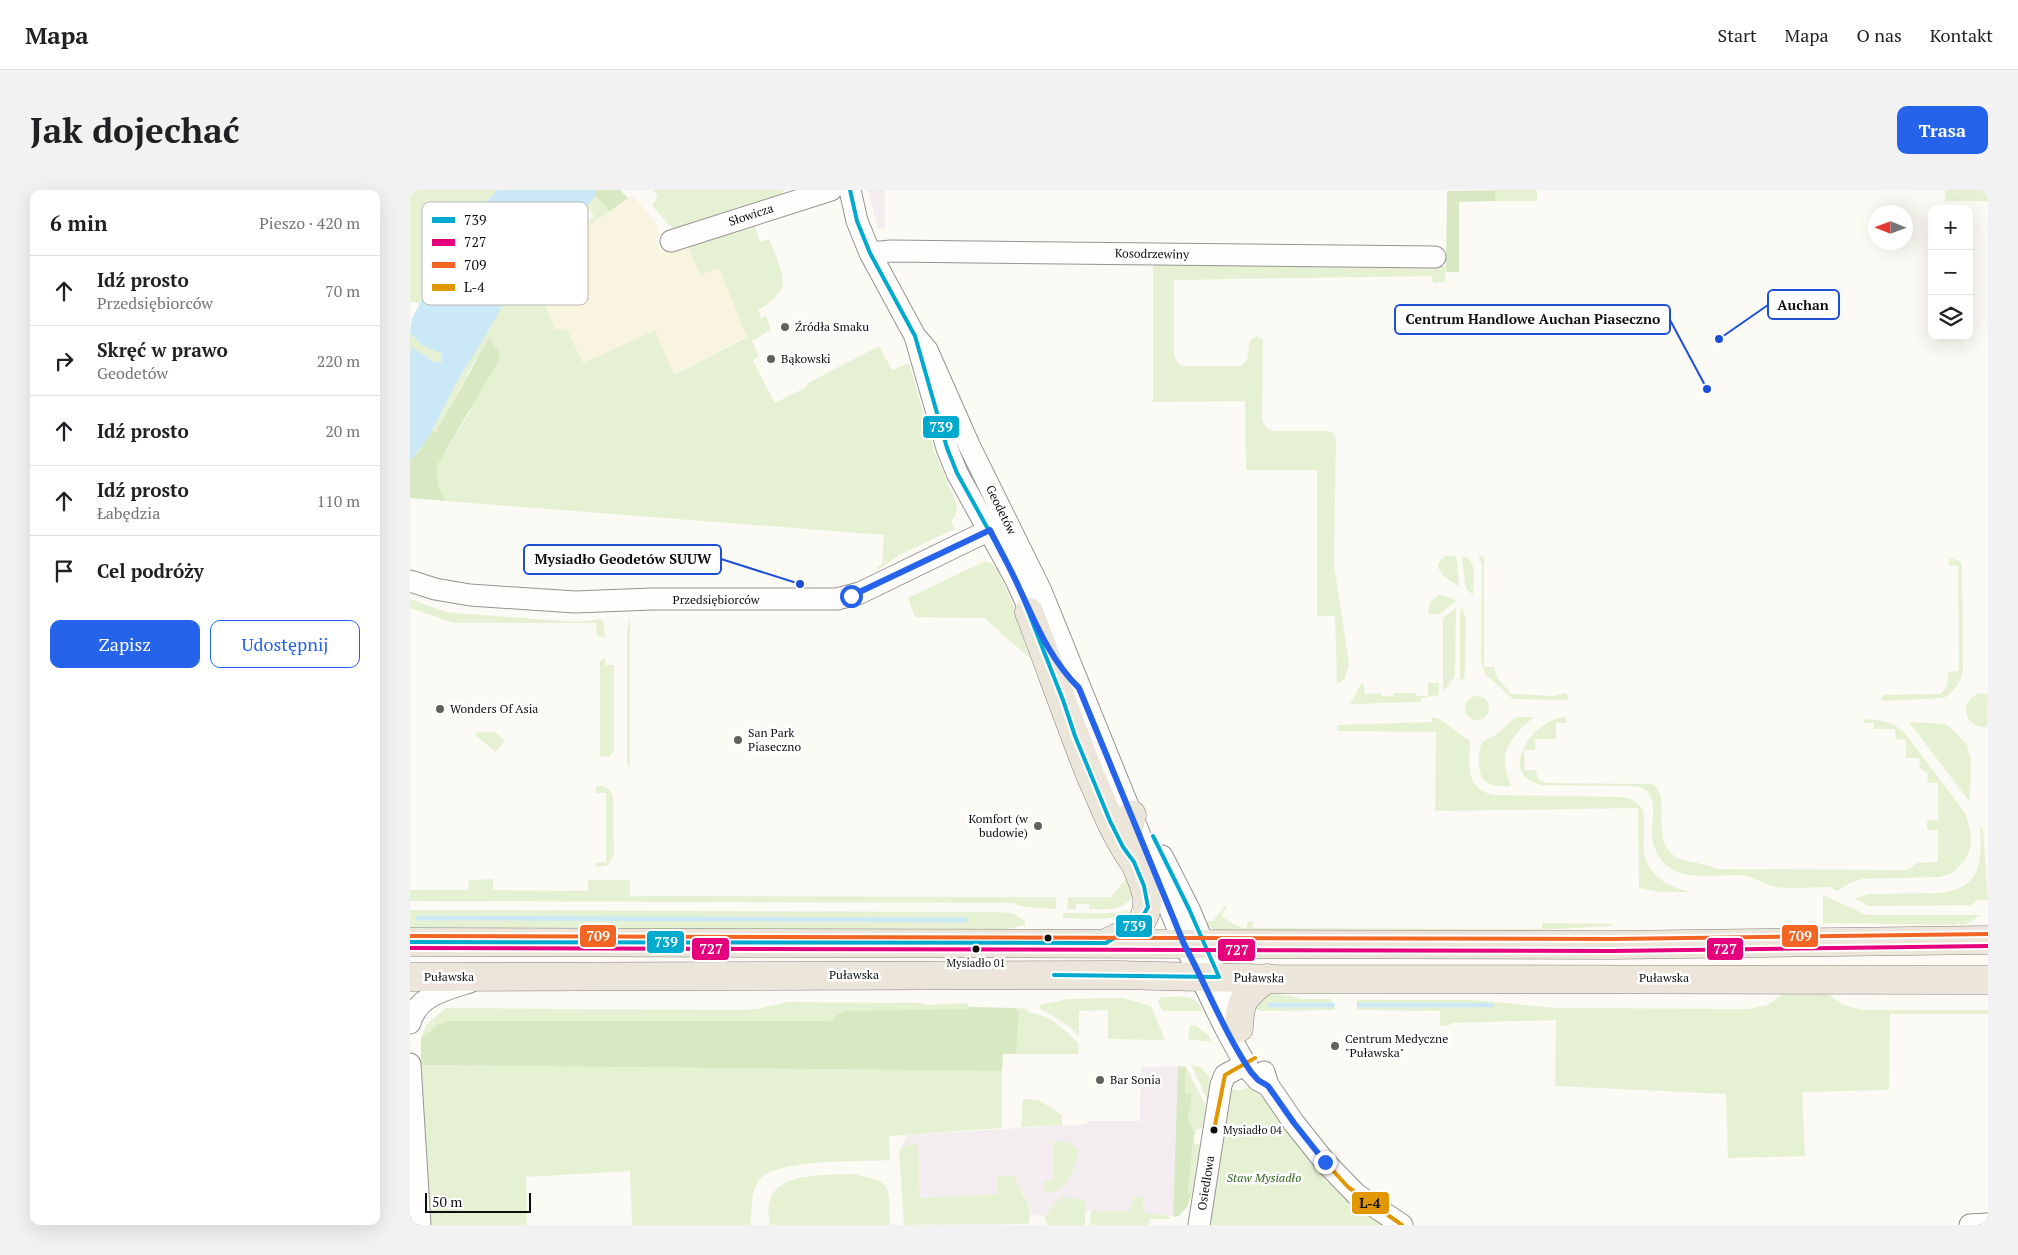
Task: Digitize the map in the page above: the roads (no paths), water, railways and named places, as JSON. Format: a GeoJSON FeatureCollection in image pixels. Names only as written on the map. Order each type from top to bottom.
{"type":"FeatureCollection","features":[{"type":"Feature","properties":{"kind":"main road"},"geometry":{"type":"LineString","coordinates":[[1029,612],[1074,736],[1106,813],[1123,848],[1134,862]]}},
{"type":"Feature","properties":{"kind":"main road"},"geometry":{"type":"LineString","coordinates":[[1106,943],[1139,924],[1148,907],[1144,886],[1134,862],[1128,835],[1132,815]]}},
{"type":"Feature","properties":{"kind":"main road"},"geometry":{"type":"LineString","coordinates":[[410,942],[1612,944],[1988,940]]}},
{"type":"Feature","properties":{"kind":"main road","name":"Puławska"},"geometry":{"type":"LineString","coordinates":[[410,977],[963,975],[1267,978],[1988,980]]}},
{"type":"Feature","properties":{"kind":"main road"},"geometry":{"type":"LineString","coordinates":[[1239,1028],[1239,1009],[1243,999],[1267,978]]}},
{"type":"Feature","properties":{"kind":"street","name":"Słowicza"},"geometry":{"type":"LineString","coordinates":[[671,241],[831,190]]}},
{"type":"Feature","properties":{"kind":"street","name":"Geodetów"},"geometry":{"type":"LineString","coordinates":[[850,190],[857,221],[870,253],[915,336],[927,350],[969,445],[1015,578],[1029,612],[1057,662],[1079,688]]}},
{"type":"Feature","properties":{"kind":"street","name":"Kosodrzewiny"},"geometry":{"type":"LineString","coordinates":[[870,253],[911,251],[1435,257]]}},
{"type":"Feature","properties":{"kind":"street","name":"Geodetów"},"geometry":{"type":"LineString","coordinates":[[998,526],[1041,591],[1132,815],[1147,822],[1189,909],[1194,944],[1210,976]]}},
{"type":"Feature","properties":{"kind":"street","name":"Przedsiębiorców"},"geometry":{"type":"LineString","coordinates":[[410,581],[441,591],[470,595],[575,602],[652,599],[837,599],[860,593],[998,526]]}},
{"type":"Feature","properties":{"kind":"street"},"geometry":{"type":"LineString","coordinates":[[410,1023],[422,1002],[432,994],[484,976]]}},
{"type":"Feature","properties":{"kind":"street"},"geometry":{"type":"LineString","coordinates":[[1210,976],[1248,1047],[1265,1074],[1268,1086],[1294,1123],[1348,1187],[1402,1225]]}},
{"type":"Feature","properties":{"kind":"street"},"geometry":{"type":"LineString","coordinates":[[1210,976],[1216,1012],[1246,1064],[1258,1080],[1268,1086]]}},
{"type":"Feature","properties":{"kind":"street"},"geometry":{"type":"LineString","coordinates":[[410,1064],[420,1225]]}},
{"type":"Feature","properties":{"kind":"street","name":"Osiedlowa"},"geometry":{"type":"LineString","coordinates":[[1199,1225],[1221,1085],[1225,1075],[1246,1064]]}},
{"type":"Feature","properties":{"kind":"street"},"geometry":{"type":"LineString","coordinates":[[1970,1225],[1988,1224]]}},
{"type":"Feature","properties":{"kind":"water"},"geometry":{"type":"Polygon","coordinates":[[[497,190],[595,190],[595,196],[588,206],[588,202],[486,202],[497,190]]]}},
{"type":"Feature","properties":{"kind":"water"},"geometry":{"type":"Polygon","coordinates":[[[422,299],[422,305],[502,305],[461,376],[431,433],[410,460],[410,350],[412,347],[434,362],[442,361],[442,354],[422,345],[410,333],[412,319],[422,299]]]}},
{"type":"Feature","properties":{"kind":"waterway"},"geometry":{"type":"LineString","coordinates":[[418,918],[966,920]]}},
{"type":"Feature","properties":{"kind":"waterway"},"geometry":{"type":"LineString","coordinates":[[1270,1005],[1333,1005]]}},
{"type":"Feature","properties":{"kind":"waterway"},"geometry":{"type":"LineString","coordinates":[[1359,1005],[1492,1005]]}},
{"type":"Feature","properties":{"kind":"place","name":"Źródła Smaku"},"geometry":{"type":"Point","coordinates":[785,327]}},
{"type":"Feature","properties":{"kind":"place","name":"Auchan"},"geometry":{"type":"Point","coordinates":[1719,339]}},
{"type":"Feature","properties":{"kind":"place","name":"Bąkowski"},"geometry":{"type":"Point","coordinates":[771,359]}},
{"type":"Feature","properties":{"kind":"place","name":"Centrum Handlowe Auchan Piaseczno"},"geometry":{"type":"Point","coordinates":[1707,389]}},
{"type":"Feature","properties":{"kind":"place","name":"Mysiadło Geodetów SUUW"},"geometry":{"type":"Point","coordinates":[800,584]}},
{"type":"Feature","properties":{"kind":"place","name":"Wonders Of Asia"},"geometry":{"type":"Point","coordinates":[440,709]}},
{"type":"Feature","properties":{"kind":"place","name":"San Park Piaseczno"},"geometry":{"type":"Point","coordinates":[738,740]}},
{"type":"Feature","properties":{"kind":"place","name":"Komfort (w budowie)"},"geometry":{"type":"Point","coordinates":[1038,826]}},
{"type":"Feature","properties":{"kind":"place","name":"Mysiadło 01"},"geometry":{"type":"Point","coordinates":[976,949]}},
{"type":"Feature","properties":{"kind":"place","name":"Centrum Medyczne \"Puławska\""},"geometry":{"type":"Point","coordinates":[1335,1046]}},
{"type":"Feature","properties":{"kind":"place","name":"Bar Sonia"},"geometry":{"type":"Point","coordinates":[1100,1080]}},
{"type":"Feature","properties":{"kind":"place","name":"Mysiadło 04"},"geometry":{"type":"Point","coordinates":[1214,1130]}},
{"type":"Feature","properties":{"kind":"park label","name":"Staw Mysiadło"},"geometry":{"type":"Point","coordinates":[1264,1178]}}]}
